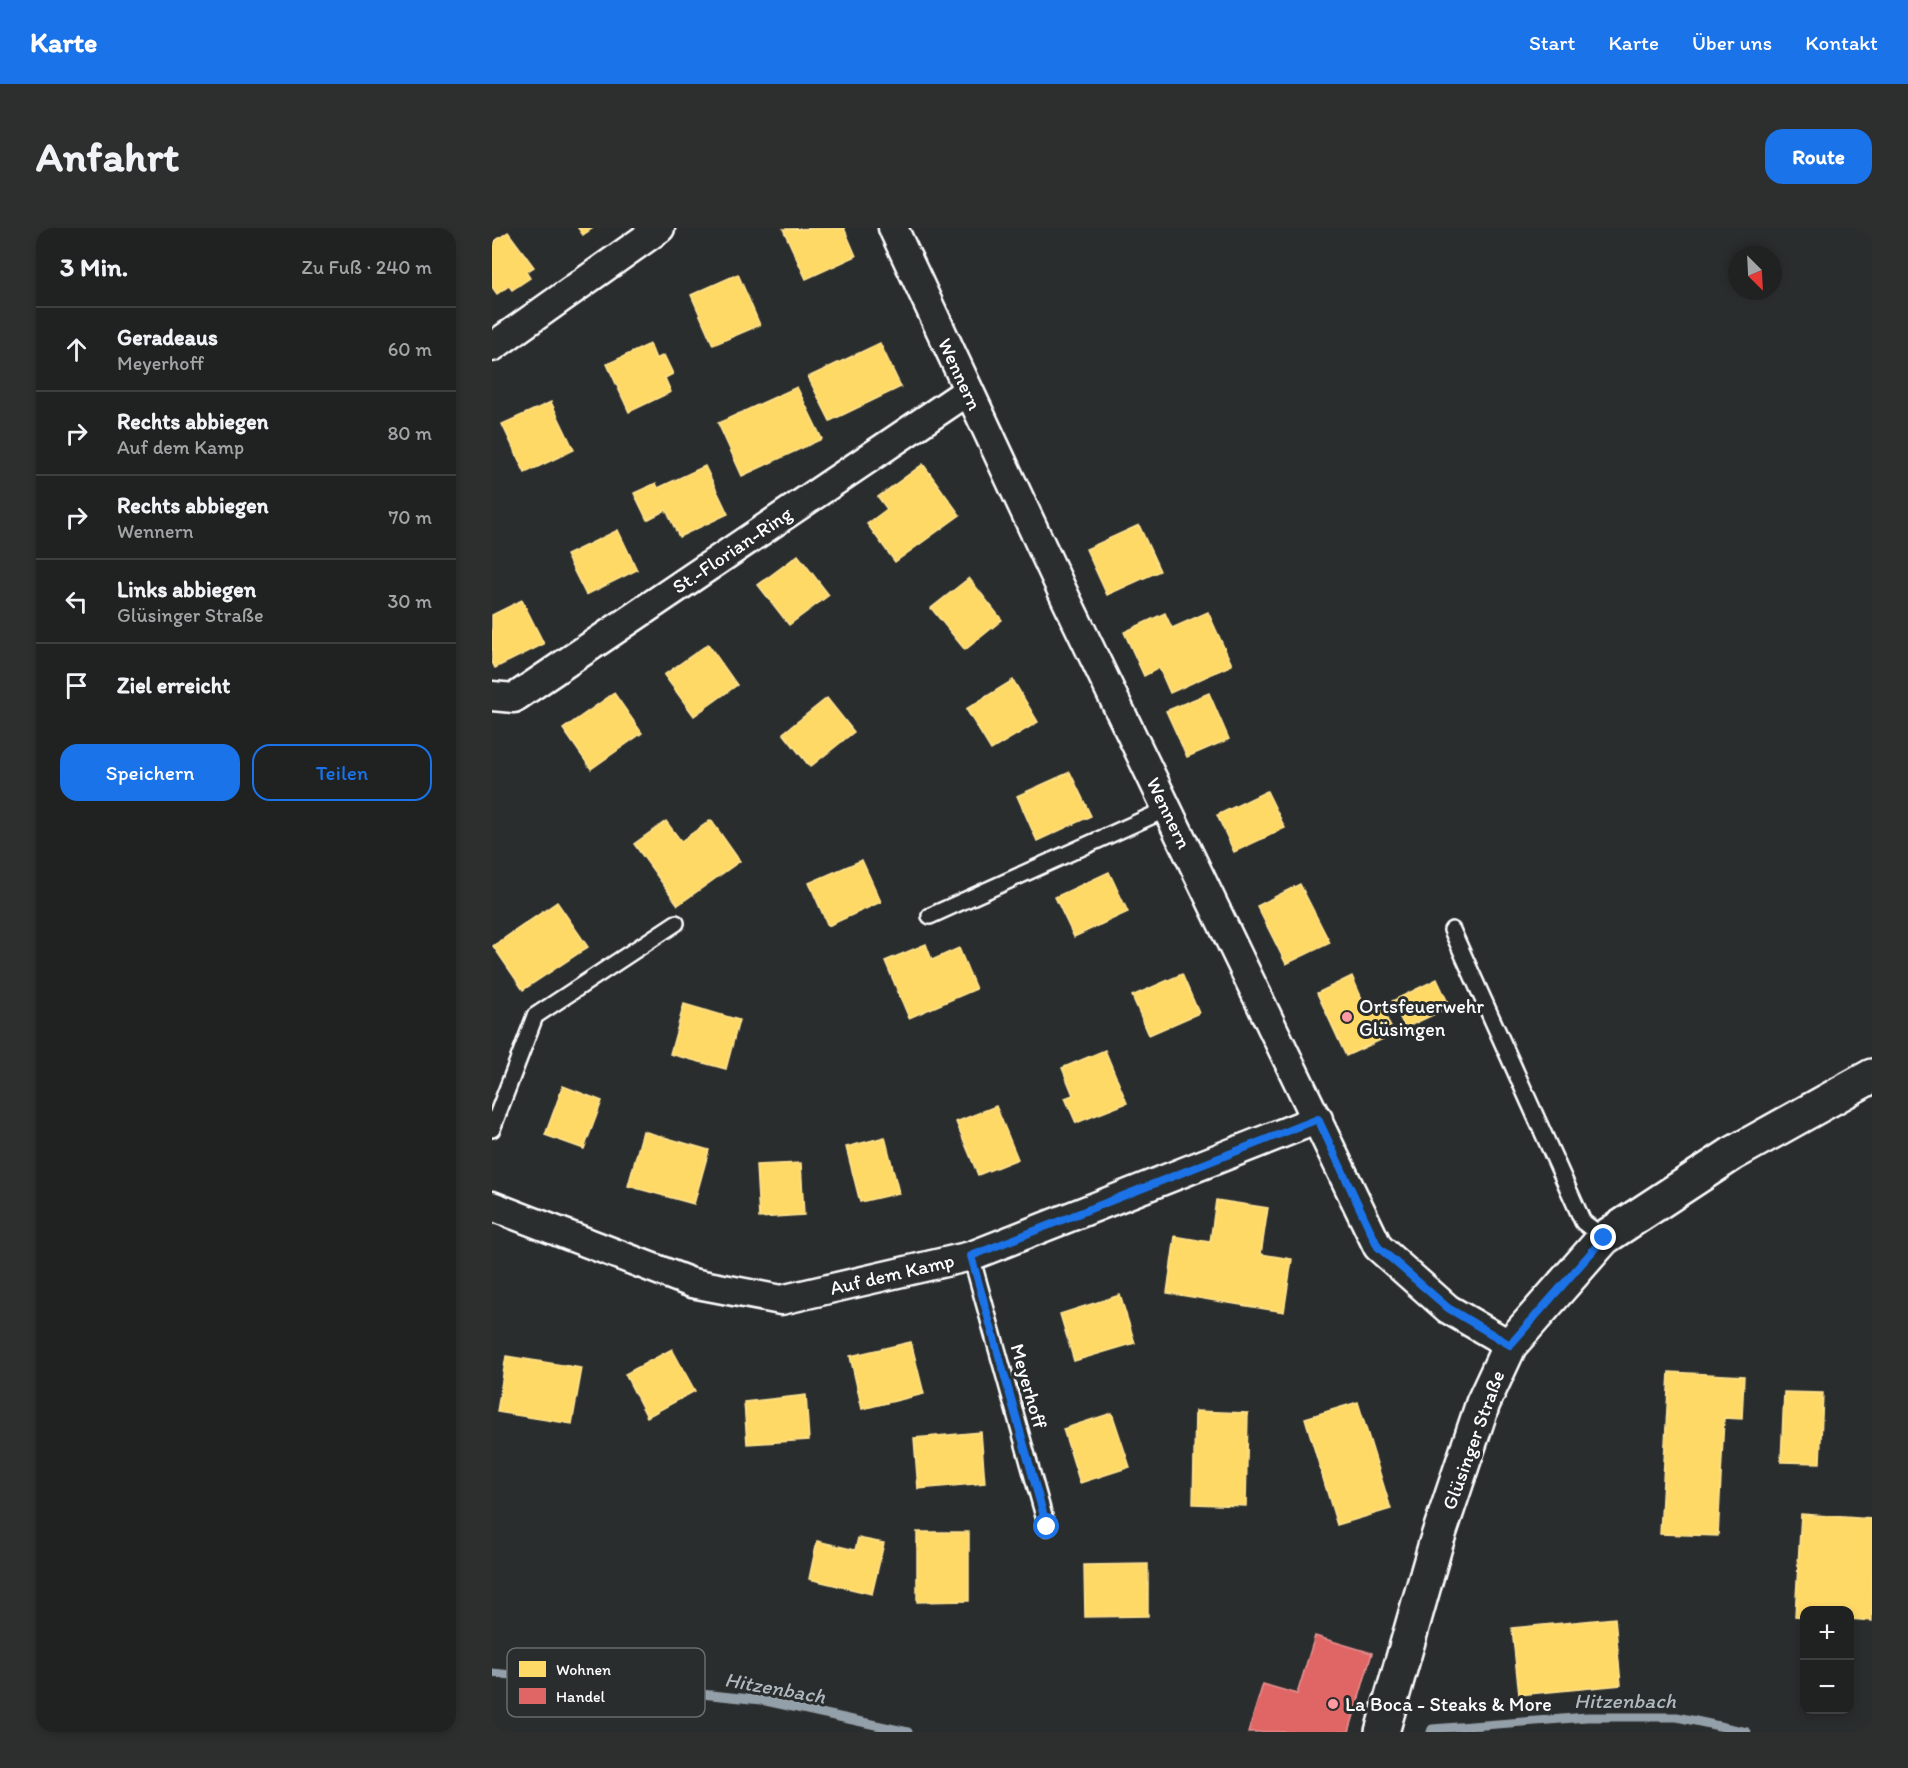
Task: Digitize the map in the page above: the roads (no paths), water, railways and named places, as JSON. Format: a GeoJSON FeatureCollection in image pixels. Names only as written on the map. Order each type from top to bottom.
{"type":"FeatureCollection","features":[{"type":"Feature","properties":{"kind":"street"},"geometry":{"type":"LineString","coordinates":[[492,347],[660,228]]}},
{"type":"Feature","properties":{"kind":"street","name":"Wennern"},"geometry":{"type":"LineString","coordinates":[[892,228],[1167,809],[1378,1247],[1448,1308],[1510,1345]]}},
{"type":"Feature","properties":{"kind":"street","name":"St.-Florian-Ring"},"geometry":{"type":"LineString","coordinates":[[492,696],[514,698],[968,391]]}},
{"type":"Feature","properties":{"kind":"street","name":"Glüsinger Straße"},"geometry":{"type":"LineString","coordinates":[[1382,1732],[1439,1533],[1483,1403],[1510,1345],[1604,1238],[1732,1154],[1872,1076]]}},
{"type":"Feature","properties":{"kind":"street","name":"Auf dem Kamp"},"geometry":{"type":"LineString","coordinates":[[492,1206],[692,1283],[781,1300],[971,1256],[1318,1119]]}},
{"type":"Feature","properties":{"kind":"lane"},"geometry":{"type":"LineString","coordinates":[[930,916],[1167,809]]}},
{"type":"Feature","properties":{"kind":"lane"},"geometry":{"type":"LineString","coordinates":[[492,1129],[535,1016],[676,923]]}},
{"type":"Feature","properties":{"kind":"lane"},"geometry":{"type":"LineString","coordinates":[[1452,930],[1583,1222],[1604,1238]]}},
{"type":"Feature","properties":{"kind":"lane","name":"Meyerhoff"},"geometry":{"type":"LineString","coordinates":[[971,1256],[1047,1527]]}},
{"type":"Feature","properties":{"kind":"waterway","name":"Hitzenbach"},"geometry":{"type":"LineString","coordinates":[[492,1673],[507,1675]]}},
{"type":"Feature","properties":{"kind":"waterway","name":"Hitzenbach"},"geometry":{"type":"LineString","coordinates":[[705,1694],[761,1700],[908,1732]]}},
{"type":"Feature","properties":{"kind":"waterway","name":"Hitzenbach"},"geometry":{"type":"LineString","coordinates":[[1431,1732],[1432,1729],[1587,1717],[1677,1717],[1747,1732]]}},
{"type":"Feature","properties":{"kind":"place","name":"Ortsfeuerwehr Glüsingen"},"geometry":{"type":"Point","coordinates":[1347,1017]}},
{"type":"Feature","properties":{"kind":"place","name":"La Boca - Steaks & More"},"geometry":{"type":"Point","coordinates":[1333,1704]}}]}
